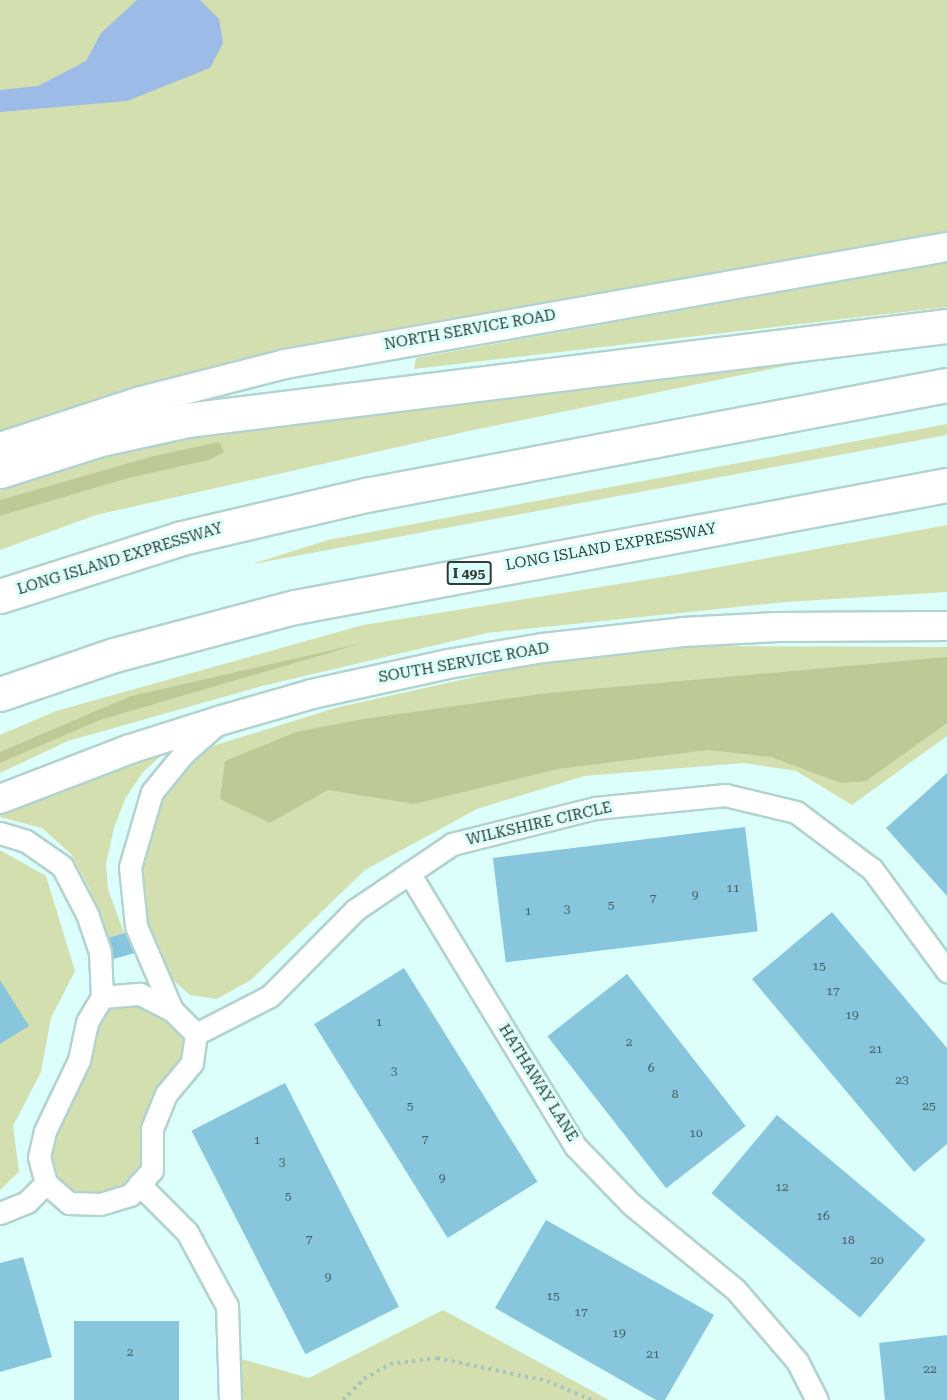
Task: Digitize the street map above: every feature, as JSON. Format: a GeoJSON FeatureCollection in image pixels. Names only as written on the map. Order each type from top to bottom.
{"type":"FeatureCollection","features":[{"type":"Feature","properties":{"kind":"highway"},"geometry":{"type":"LineString","coordinates":[[0,471],[98,440],[187,420],[947,326]]}},
{"type":"Feature","properties":{"kind":"highway","name":"LONG ISLAND EXPRESSWAY"},"geometry":{"type":"LineString","coordinates":[[0,596],[182,538],[354,497],[947,385]]}},
{"type":"Feature","properties":{"kind":"highway","name":"LONG ISLAND EXPRESSWAY"},"geometry":{"type":"LineString","coordinates":[[0,694],[114,655],[295,607],[947,485]]}},
{"type":"Feature","properties":{"kind":"main road","name":"NORTH SERVICE ROAD"},"geometry":{"type":"LineString","coordinates":[[0,447],[141,401],[285,364],[947,247]]}},
{"type":"Feature","properties":{"kind":"main road","name":"SOUTH SERVICE ROAD"},"geometry":{"type":"LineString","coordinates":[[0,799],[130,748],[222,720],[359,683],[543,648],[754,628],[947,626]]}},
{"type":"Feature","properties":{"kind":"street"},"geometry":{"type":"LineString","coordinates":[[172,1010],[136,926],[130,867],[152,792],[184,753],[222,720]]}},
{"type":"Feature","properties":{"kind":"street","name":"WILKSHIRE CIRCLE"},"geometry":{"type":"LineString","coordinates":[[196,1034],[270,996],[355,910],[452,844],[595,808],[725,795],[796,812],[872,869],[947,971]]}},
{"type":"Feature","properties":{"kind":"street"},"geometry":{"type":"LineString","coordinates":[[0,833],[26,841],[62,866],[87,914],[100,952],[102,997],[87,1022],[80,1059],[45,1131],[39,1157],[46,1183],[69,1203],[100,1204],[130,1195],[152,1170],[152,1129],[166,1094],[192,1063],[196,1034],[172,1010],[140,994],[102,997]]}},
{"type":"Feature","properties":{"kind":"street","name":"HATHAWAY LANE"},"geometry":{"type":"LineString","coordinates":[[409,873],[575,1146],[631,1204],[735,1289],[797,1361],[817,1400]]}},
{"type":"Feature","properties":{"kind":"street"},"geometry":{"type":"LineString","coordinates":[[0,1213],[27,1202],[46,1183]]}},
{"type":"Feature","properties":{"kind":"street"},"geometry":{"type":"LineString","coordinates":[[139,1184],[187,1232],[227,1306],[230,1400]]}},
{"type":"Feature","properties":{"kind":"path"},"geometry":{"type":"LineString","coordinates":[[343,1400],[364,1379],[390,1364],[436,1358],[547,1381],[592,1400]]}},
{"type":"Feature","properties":{"kind":"green space"},"geometry":{"type":"Polygon","coordinates":[[[0,0],[947,0],[947,247],[426,337],[0,447],[0,0]]]}},
{"type":"Feature","properties":{"kind":"green space"},"geometry":{"type":"Polygon","coordinates":[[[947,263],[947,307],[414,369],[416,358],[947,263]]]}},
{"type":"Feature","properties":{"kind":"green space"},"geometry":{"type":"Polygon","coordinates":[[[888,345],[469,431],[96,515],[0,550],[0,491],[90,454],[388,404],[888,345]]]}},
{"type":"Feature","properties":{"kind":"green space"},"geometry":{"type":"Polygon","coordinates":[[[947,424],[947,435],[252,564],[328,540],[947,424]]]}},
{"type":"Feature","properties":{"kind":"green space"},"geometry":{"type":"Polygon","coordinates":[[[219,442],[224,452],[209,460],[128,478],[0,516],[0,500],[150,457],[219,442]]]}},
{"type":"Feature","properties":{"kind":"green space"},"geometry":{"type":"Polygon","coordinates":[[[947,525],[947,592],[786,602],[487,633],[262,686],[68,741],[0,773],[0,735],[56,711],[363,625],[675,575],[947,525]]]}},
{"type":"Feature","properties":{"kind":"green space"},"geometry":{"type":"Polygon","coordinates":[[[363,643],[100,720],[0,763],[0,752],[131,696],[363,643]]]}},
{"type":"Feature","properties":{"kind":"green space"},"geometry":{"type":"Polygon","coordinates":[[[706,646],[947,647],[947,736],[852,805],[796,771],[744,763],[584,776],[477,809],[365,870],[251,980],[217,999],[190,995],[166,974],[146,924],[140,849],[171,778],[203,749],[335,708],[542,662],[706,646]]]}},
{"type":"Feature","properties":{"kind":"green space"},"geometry":{"type":"Polygon","coordinates":[[[947,657],[947,723],[866,781],[841,783],[771,757],[708,750],[558,769],[414,804],[328,790],[270,823],[220,799],[225,761],[296,732],[363,719],[548,693],[947,657]]]}},
{"type":"Feature","properties":{"kind":"green space"},"geometry":{"type":"Polygon","coordinates":[[[171,747],[143,772],[125,799],[114,828],[106,864],[108,889],[124,933],[109,938],[89,888],[71,854],[42,828],[0,817],[0,807],[171,747]]]}},
{"type":"Feature","properties":{"kind":"green space"},"geometry":{"type":"Polygon","coordinates":[[[0,850],[46,876],[75,971],[51,1018],[41,1072],[13,1126],[19,1172],[0,1190],[0,850]]]}},
{"type":"Feature","properties":{"kind":"green space"},"geometry":{"type":"Polygon","coordinates":[[[140,994],[196,1034],[166,1094],[152,1170],[100,1204],[46,1183],[45,1131],[102,997],[140,994]]]}},
{"type":"Feature","properties":{"kind":"green space"},"geometry":{"type":"Polygon","coordinates":[[[443,1310],[609,1400],[230,1400],[228,1355],[309,1378],[443,1310]]]}},
{"type":"Feature","properties":{"kind":"water"},"geometry":{"type":"Polygon","coordinates":[[[137,0],[200,0],[219,19],[223,43],[210,68],[127,101],[0,112],[0,90],[38,86],[86,61],[101,33],[137,0]]]}},
{"type":"Feature","properties":{"kind":"building"},"geometry":{"type":"Polygon","coordinates":[[[947,773],[947,896],[886,828],[947,773]]]}},
{"type":"Feature","properties":{"kind":"building"},"geometry":{"type":"Polygon","coordinates":[[[745,827],[758,931],[506,962],[493,858],[745,827]]]}},
{"type":"Feature","properties":{"kind":"building"},"geometry":{"type":"Polygon","coordinates":[[[832,912],[947,1048],[947,1144],[914,1172],[752,979],[832,912]]]}},
{"type":"Feature","properties":{"kind":"building"},"geometry":{"type":"Polygon","coordinates":[[[135,930],[141,951],[106,961],[100,940],[135,930]]]}},
{"type":"Feature","properties":{"kind":"building"},"geometry":{"type":"Polygon","coordinates":[[[404,968],[538,1182],[448,1238],[314,1024],[404,968]]]}},
{"type":"Feature","properties":{"kind":"building"},"geometry":{"type":"Polygon","coordinates":[[[627,974],[746,1126],[666,1188],[547,1036],[627,974]]]}},
{"type":"Feature","properties":{"kind":"building"},"geometry":{"type":"Polygon","coordinates":[[[0,980],[29,1026],[0,1044],[0,980]]]}},
{"type":"Feature","properties":{"kind":"building"},"geometry":{"type":"Polygon","coordinates":[[[285,1083],[399,1307],[305,1354],[191,1131],[285,1083]]]}},
{"type":"Feature","properties":{"kind":"building"},"geometry":{"type":"Polygon","coordinates":[[[777,1115],[926,1240],[860,1318],[711,1193],[777,1115]]]}},
{"type":"Feature","properties":{"kind":"building"},"geometry":{"type":"Polygon","coordinates":[[[546,1220],[714,1315],[665,1400],[656,1400],[495,1308],[546,1220]]]}},
{"type":"Feature","properties":{"kind":"building"},"geometry":{"type":"Polygon","coordinates":[[[23,1257],[52,1357],[0,1372],[0,1263],[23,1257]]]}},
{"type":"Feature","properties":{"kind":"building"},"geometry":{"type":"Polygon","coordinates":[[[74,1321],[179,1321],[179,1400],[74,1400],[74,1321]]]}},
{"type":"Feature","properties":{"kind":"building"},"geometry":{"type":"Polygon","coordinates":[[[947,1335],[947,1400],[885,1400],[879,1343],[947,1335]]]}}]}
